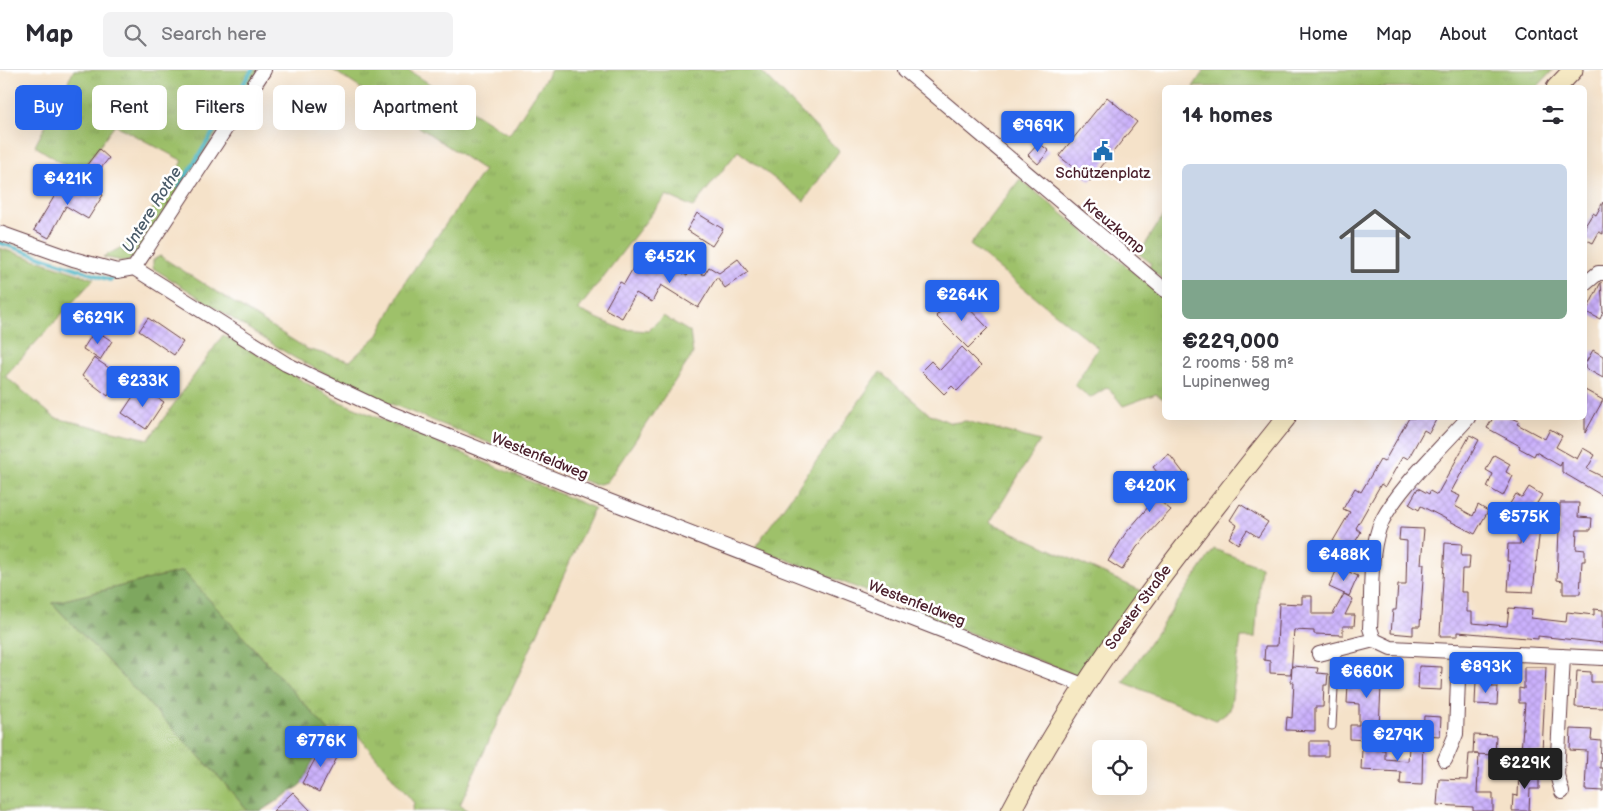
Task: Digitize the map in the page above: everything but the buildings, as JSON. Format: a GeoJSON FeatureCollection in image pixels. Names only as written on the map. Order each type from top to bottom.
{"type":"FeatureCollection","features":[{"type":"Feature","properties":{"kind":"main road"},"geometry":{"type":"LineString","coordinates":[[1559,85],[1573,70]]}},
{"type":"Feature","properties":{"kind":"main road","name":"Soester Straße"},"geometry":{"type":"LineString","coordinates":[[1011,811],[1042,752],[1113,641],[1179,551],[1284,420]]}},
{"type":"Feature","properties":{"kind":"street"},"geometry":{"type":"LineString","coordinates":[[0,233],[73,259],[117,271],[134,268],[264,70]]}},
{"type":"Feature","properties":{"kind":"street","name":"Kreuzkamp"},"geometry":{"type":"LineString","coordinates":[[905,70],[1162,287]]}},
{"type":"Feature","properties":{"kind":"street","name":"Westenfeldweg"},"geometry":{"type":"LineString","coordinates":[[134,268],[286,364],[385,411],[1083,686]]}},
{"type":"Feature","properties":{"kind":"street"},"geometry":{"type":"LineString","coordinates":[[1587,283],[1601,273]]}},
{"type":"Feature","properties":{"kind":"street"},"geometry":{"type":"LineString","coordinates":[[1374,640],[1370,628],[1374,550],[1379,528],[1392,503],[1466,420]]}},
{"type":"Feature","properties":{"kind":"street"},"geometry":{"type":"LineString","coordinates":[[1319,654],[1374,640],[1391,648],[1603,658]]}},
{"type":"Feature","properties":{"kind":"street"},"geometry":{"type":"LineString","coordinates":[[1445,760],[1456,734],[1459,651]]}},
{"type":"Feature","properties":{"kind":"street"},"geometry":{"type":"LineString","coordinates":[[1562,792],[1557,775],[1563,656]]}},
{"type":"Feature","properties":{"kind":"lane"},"geometry":{"type":"LineString","coordinates":[[1332,726],[1336,649]]}},
{"type":"Feature","properties":{"kind":"green space"},"geometry":{"type":"Polygon","coordinates":[[[74,70],[258,70],[248,85],[177,85],[177,130],[219,130],[136,256],[127,262],[103,257],[134,238],[183,161],[124,130],[167,130],[167,85],[92,85],[92,130],[111,130],[79,174],[35,146],[43,130],[82,130],[82,85],[66,85],[74,70]]]}},
{"type":"Feature","properties":{"kind":"green space"},"geometry":{"type":"Polygon","coordinates":[[[333,70],[408,70],[431,85],[356,85],[333,70]]]}},
{"type":"Feature","properties":{"kind":"green space"},"geometry":{"type":"Polygon","coordinates":[[[551,70],[760,70],[839,151],[804,201],[738,151],[693,207],[666,195],[578,310],[622,329],[648,331],[663,316],[690,332],[693,354],[607,482],[595,485],[361,392],[293,357],[153,268],[153,260],[160,256],[307,349],[350,361],[378,335],[407,279],[484,170],[424,130],[476,130],[476,114],[509,135],[551,70]]]}},
{"type":"Feature","properties":{"kind":"green space"},"geometry":{"type":"Polygon","coordinates":[[[1204,70],[1553,70],[1539,85],[1194,85],[1204,70]]]}},
{"type":"Feature","properties":{"kind":"green space"},"geometry":{"type":"Polygon","coordinates":[[[1020,179],[1162,296],[1162,398],[1156,394],[1123,406],[1108,387],[1090,398],[1075,385],[1098,348],[970,245],[1020,179]]]}},
{"type":"Feature","properties":{"kind":"green space"},"geometry":{"type":"Polygon","coordinates":[[[1162,218],[1162,279],[1149,268],[1151,263],[1139,254],[1162,218]]]}},
{"type":"Feature","properties":{"kind":"green space"},"geometry":{"type":"Polygon","coordinates":[[[0,248],[94,279],[5,376],[55,418],[149,439],[223,335],[338,401],[594,508],[460,805],[468,811],[412,811],[414,803],[351,727],[329,731],[183,571],[52,603],[219,777],[248,811],[0,811],[0,248]]]}},
{"type":"Feature","properties":{"kind":"green space"},"geometry":{"type":"Polygon","coordinates":[[[880,372],[928,413],[951,423],[966,421],[1040,441],[990,522],[1142,591],[1078,676],[755,547],[880,372]]]}},
{"type":"Feature","properties":{"kind":"green space"},"geometry":{"type":"Polygon","coordinates":[[[1214,549],[1261,567],[1255,638],[1241,638],[1230,710],[1216,720],[1123,682],[1214,549]]]}},
{"type":"Feature","properties":{"kind":"green space"},"geometry":{"type":"Polygon","coordinates":[[[183,571],[329,731],[300,786],[261,811],[248,811],[219,777],[52,603],[183,571]]]}},
{"type":"Feature","properties":{"kind":"waterway","name":"Untere Rothe"},"geometry":{"type":"LineString","coordinates":[[179,187],[252,70]]}},
{"type":"Feature","properties":{"kind":"waterway","name":"Untere Rothe"},"geometry":{"type":"LineString","coordinates":[[0,243],[110,280],[118,276]]}},
{"type":"Feature","properties":{"kind":"place","name":"Schützenplatz"},"geometry":{"type":"Point","coordinates":[1103,151]}}]}
